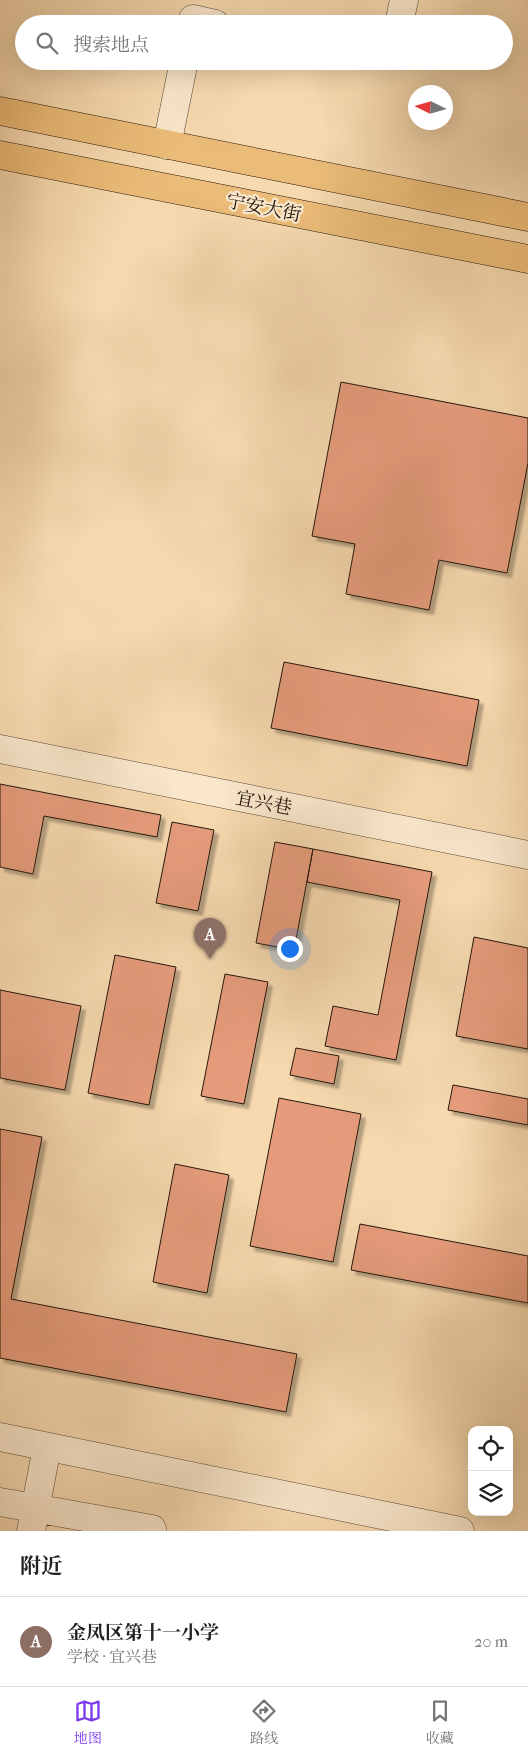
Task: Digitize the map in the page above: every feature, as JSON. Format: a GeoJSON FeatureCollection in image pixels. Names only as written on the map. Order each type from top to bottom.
{"type":"FeatureCollection","features":[{"type":"Feature","properties":{"kind":"main road"},"geometry":{"type":"LineString","coordinates":[[0,111],[528,217]]}},
{"type":"Feature","properties":{"kind":"main road","name":"宁安大街"},"geometry":{"type":"LineString","coordinates":[[0,155],[528,259]]}},
{"type":"Feature","properties":{"kind":"street"},"geometry":{"type":"LineString","coordinates":[[401,15],[404,0]]}},
{"type":"Feature","properties":{"kind":"street"},"geometry":{"type":"LineString","coordinates":[[168,145],[182,70]]}},
{"type":"Feature","properties":{"kind":"street","name":"宜兴巷"},"geometry":{"type":"LineString","coordinates":[[0,749],[528,855]]}},
{"type":"Feature","properties":{"kind":"street"},"geometry":{"type":"LineString","coordinates":[[0,1437],[460,1531]]}},
{"type":"Feature","properties":{"kind":"street"},"geometry":{"type":"LineString","coordinates":[[33,1520],[46,1447]]}},
{"type":"Feature","properties":{"kind":"street"},"geometry":{"type":"LineString","coordinates":[[0,1502],[33,1520],[152,1529]]}},
{"type":"Feature","properties":{"kind":"building"},"geometry":{"type":"Polygon","coordinates":[[[341,382],[528,418],[528,463],[507,573],[439,560],[429,610],[346,594],[355,544],[312,536],[341,382]]]}},
{"type":"Feature","properties":{"kind":"building"},"geometry":{"type":"Polygon","coordinates":[[[284,662],[479,700],[467,766],[271,728],[284,662]]]}},
{"type":"Feature","properties":{"kind":"building"},"geometry":{"type":"Polygon","coordinates":[[[0,784],[161,815],[157,837],[44,816],[33,874],[0,867],[0,784]]]}},
{"type":"Feature","properties":{"kind":"building"},"geometry":{"type":"Polygon","coordinates":[[[172,822],[214,830],[198,911],[156,903],[172,822]]]}},
{"type":"Feature","properties":{"kind":"building"},"geometry":{"type":"Polygon","coordinates":[[[275,842],[313,849],[294,950],[256,943],[275,842]]]}},
{"type":"Feature","properties":{"kind":"building"},"geometry":{"type":"Polygon","coordinates":[[[313,849],[432,872],[396,1060],[325,1046],[333,1006],[378,1015],[400,900],[307,882],[313,849]]]}},
{"type":"Feature","properties":{"kind":"building"},"geometry":{"type":"Polygon","coordinates":[[[474,937],[528,948],[528,1049],[456,1036],[474,937]]]}},
{"type":"Feature","properties":{"kind":"building"},"geometry":{"type":"Polygon","coordinates":[[[115,955],[176,967],[149,1105],[88,1093],[115,955]]]}},
{"type":"Feature","properties":{"kind":"building"},"geometry":{"type":"Polygon","coordinates":[[[225,974],[268,982],[244,1104],[201,1096],[225,974]]]}},
{"type":"Feature","properties":{"kind":"building"},"geometry":{"type":"Polygon","coordinates":[[[0,990],[81,1006],[65,1090],[0,1078],[0,990]]]}},
{"type":"Feature","properties":{"kind":"building"},"geometry":{"type":"Polygon","coordinates":[[[296,1048],[339,1056],[334,1084],[290,1075],[296,1048]]]}},
{"type":"Feature","properties":{"kind":"building"},"geometry":{"type":"Polygon","coordinates":[[[453,1085],[528,1099],[528,1125],[448,1110],[453,1085]]]}},
{"type":"Feature","properties":{"kind":"building"},"geometry":{"type":"Polygon","coordinates":[[[279,1098],[361,1114],[333,1262],[250,1246],[279,1098]]]}},
{"type":"Feature","properties":{"kind":"building"},"geometry":{"type":"Polygon","coordinates":[[[0,1129],[42,1137],[11,1299],[297,1354],[286,1412],[0,1358],[0,1129]]]}},
{"type":"Feature","properties":{"kind":"building"},"geometry":{"type":"Polygon","coordinates":[[[175,1164],[229,1175],[207,1293],[153,1282],[175,1164]]]}},
{"type":"Feature","properties":{"kind":"building"},"geometry":{"type":"Polygon","coordinates":[[[360,1224],[528,1256],[528,1303],[351,1270],[360,1224]]]}},
{"type":"Feature","properties":{"kind":"place","name":"金凤区第十一小学"},"geometry":{"type":"Point","coordinates":[210,959]}}]}
